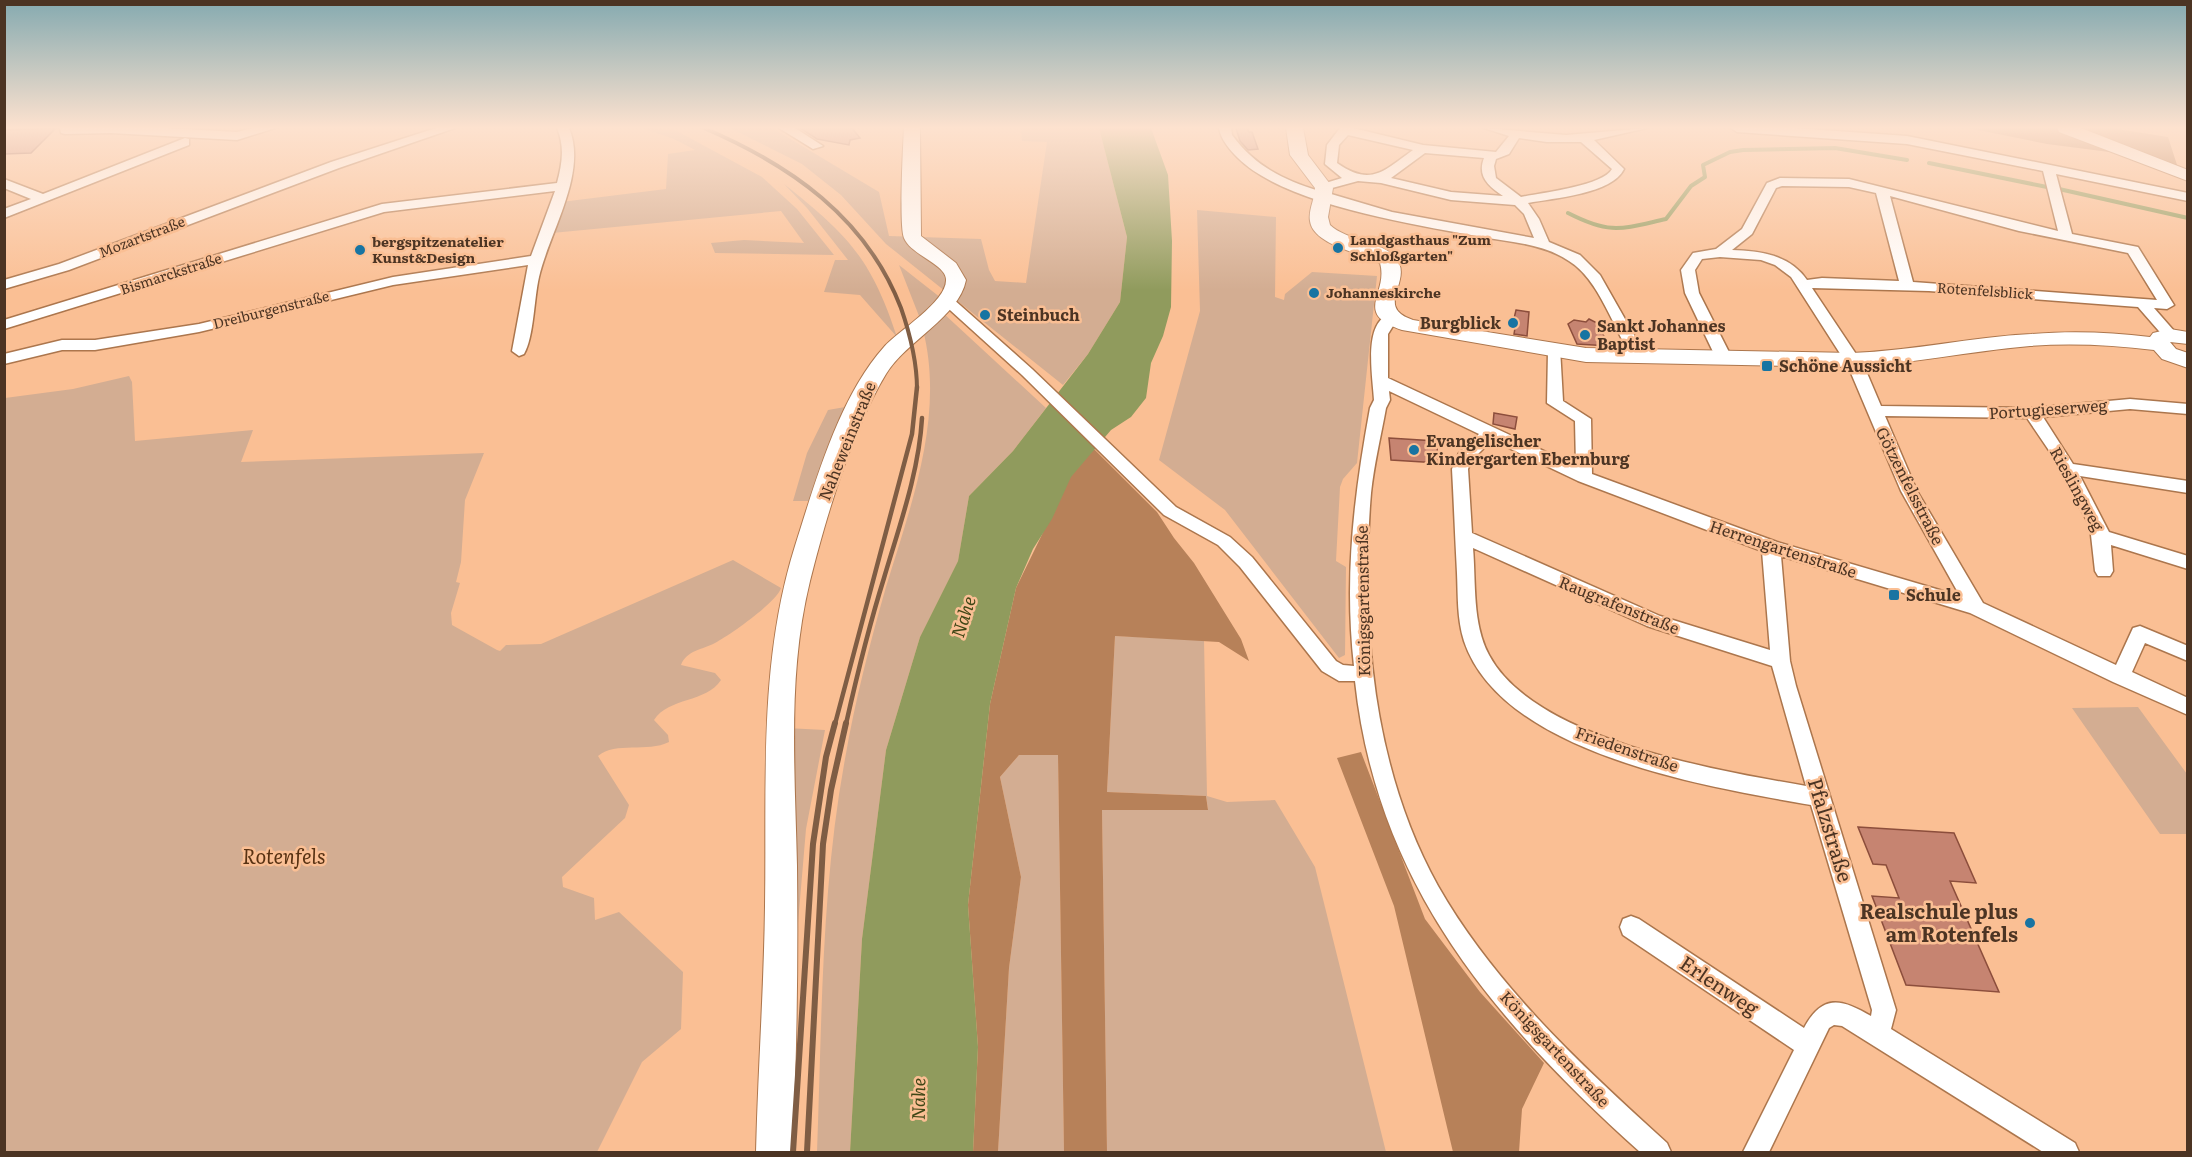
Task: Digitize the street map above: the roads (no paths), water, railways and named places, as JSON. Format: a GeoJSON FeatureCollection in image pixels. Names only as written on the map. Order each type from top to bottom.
{"type":"FeatureCollection","features":[{"type":"Feature","properties":{"kind":"main road"},"geometry":{"type":"LineString","coordinates":[[912,182],[912,236],[916,244],[954,274],[956,285],[947,300]]}},
{"type":"Feature","properties":{"kind":"main road"},"geometry":{"type":"LineString","coordinates":[[1317,182],[1324,192],[1318,221],[1324,231],[1382,256],[1390,262],[1384,307],[1390,318],[1409,326],[1586,356],[1852,360],[1896,358],[2029,340],[2104,338],[2172,339],[2169,354],[2187,361]]}},
{"type":"Feature","properties":{"kind":"main road","name":"Naheweinstraße"},"geometry":{"type":"LineString","coordinates":[[774,1152],[781,1002],[780,730],[782,668],[797,580],[870,381],[884,360],[902,340],[947,300]]}},
{"type":"Feature","properties":{"kind":"street"},"geometry":{"type":"LineString","coordinates":[[4,214],[80,182]]}},
{"type":"Feature","properties":{"kind":"street","name":"Mozartstraße"},"geometry":{"type":"LineString","coordinates":[[4,285],[99,254],[290,182]]}},
{"type":"Feature","properties":{"kind":"street"},"geometry":{"type":"LineString","coordinates":[[519,351],[538,258],[564,182]]}},
{"type":"Feature","properties":{"kind":"street"},"geometry":{"type":"LineString","coordinates":[[1289,182],[1401,218],[1543,244],[1562,251],[1588,268],[1638,356]]}},
{"type":"Feature","properties":{"kind":"street"},"geometry":{"type":"LineString","coordinates":[[1324,192],[1343,182]]}},
{"type":"Feature","properties":{"kind":"street"},"geometry":{"type":"LineString","coordinates":[[1393,182],[1451,196],[1523,205],[1602,182]]}},
{"type":"Feature","properties":{"kind":"street"},"geometry":{"type":"LineString","coordinates":[[1492,182],[1505,194],[1523,205],[1543,244]]}},
{"type":"Feature","properties":{"kind":"street"},"geometry":{"type":"LineString","coordinates":[[1720,253],[1747,231],[1771,186],[1780,182],[1849,183],[2066,238],[2052,182]]}},
{"type":"Feature","properties":{"kind":"street"},"geometry":{"type":"LineString","coordinates":[[2117,182],[2187,197]]}},
{"type":"Feature","properties":{"kind":"street"},"geometry":{"type":"LineString","coordinates":[[4,183],[41,198]]}},
{"type":"Feature","properties":{"kind":"street","name":"Bismarckstraße"},"geometry":{"type":"LineString","coordinates":[[4,326],[337,221],[397,206],[564,186]]}},
{"type":"Feature","properties":{"kind":"street"},"geometry":{"type":"LineString","coordinates":[[1882,191],[1907,285]]}},
{"type":"Feature","properties":{"kind":"street","name":"Rotenfelsblick"},"geometry":{"type":"LineString","coordinates":[[1803,285],[1822,282],[1907,285],[2168,305],[2133,250],[2066,238]]}},
{"type":"Feature","properties":{"kind":"street"},"geometry":{"type":"LineString","coordinates":[[1724,358],[1692,293],[1688,270],[1698,256],[1720,253],[1771,258],[1785,263],[1803,285],[1852,360]]}},
{"type":"Feature","properties":{"kind":"street","name":"Dreiburgenstraße"},"geometry":{"type":"LineString","coordinates":[[4,359],[62,345],[95,345],[199,328],[393,281],[538,258]]}},
{"type":"Feature","properties":{"kind":"street"},"geometry":{"type":"LineString","coordinates":[[947,300],[1028,372],[1161,502],[1177,516],[1224,541],[1246,562],[1329,666],[1339,673],[1362,674]]}},
{"type":"Feature","properties":{"kind":"street"},"geometry":{"type":"LineString","coordinates":[[2142,303],[2172,339]]}},
{"type":"Feature","properties":{"kind":"street","name":"Königsgartenstraße"},"geometry":{"type":"LineString","coordinates":[[1390,318],[1383,324],[1380,335],[1382,400],[1378,408],[1361,521],[1359,600],[1362,674],[1379,756],[1396,816],[1431,894],[1495,985],[1583,1082],[1658,1152]]}},
{"type":"Feature","properties":{"kind":"street"},"geometry":{"type":"LineString","coordinates":[[1555,351],[1555,403],[1578,416],[1584,424],[1584,477]]}},
{"type":"Feature","properties":{"kind":"street","name":"Götzenfelsstraße"},"geometry":{"type":"LineString","coordinates":[[1852,360],[1909,491],[1976,608]]}},
{"type":"Feature","properties":{"kind":"street","name":"Herrengartenstraße"},"geometry":{"type":"LineString","coordinates":[[1382,381],[1584,477],[1771,547],[1976,608],[2187,707]]}},
{"type":"Feature","properties":{"kind":"street","name":"Portugieserweg"},"geometry":{"type":"LineString","coordinates":[[1873,411],[2032,413],[2130,404],[2187,409]]}},
{"type":"Feature","properties":{"kind":"street","name":"Rieslingweg"},"geometry":{"type":"LineString","coordinates":[[2032,413],[2068,470],[2103,536],[2104,571]]}},
{"type":"Feature","properties":{"kind":"street","name":"Friedenstraße"},"geometry":{"type":"LineString","coordinates":[[1489,433],[1465,458],[1460,469],[1467,609],[1474,644],[1494,678],[1518,699],[1550,720],[1603,744],[1709,776],[1819,797]]}},
{"type":"Feature","properties":{"kind":"street"},"geometry":{"type":"LineString","coordinates":[[2068,470],[2187,487]]}},
{"type":"Feature","properties":{"kind":"street","name":"Raugrafenstraße"},"geometry":{"type":"LineString","coordinates":[[1464,536],[1595,597],[1644,617],[1707,640],[1780,661]]}},
{"type":"Feature","properties":{"kind":"street"},"geometry":{"type":"LineString","coordinates":[[2103,536],[2187,563]]}},
{"type":"Feature","properties":{"kind":"street","name":"Pfalzstraße"},"geometry":{"type":"LineString","coordinates":[[1771,547],[1780,661],[1884,1010],[1878,1034]]}},
{"type":"Feature","properties":{"kind":"street"},"geometry":{"type":"LineString","coordinates":[[2120,676],[2140,633],[2187,654]]}},
{"type":"Feature","properties":{"kind":"street","name":"Erlenweg"},"geometry":{"type":"LineString","coordinates":[[1631,927],[1808,1045]]}},
{"type":"Feature","properties":{"kind":"street"},"geometry":{"type":"LineString","coordinates":[[1756,1152],[1821,1020],[1827,1014],[1837,1012],[1847,1015],[2066,1152]]}},
{"type":"Feature","properties":{"kind":"water","name":"Nahe"},"geometry":{"type":"Polygon","coordinates":[[[1113,182],[1168,182],[1172,241],[1171,307],[1163,336],[1151,363],[1146,398],[1131,417],[1111,430],[1071,477],[1052,519],[1033,549],[1016,588],[990,704],[968,905],[978,1047],[973,1152],[850,1152],[862,939],[886,750],[920,637],[958,561],[969,496],[1013,451],[1088,354],[1120,302],[1127,237],[1113,182]]]}},
{"type":"Feature","properties":{"kind":"waterway"},"geometry":{"type":"LineString","coordinates":[[1568,213],[1595,225],[1616,228],[1666,219],[1691,186],[1697,182]]}},
{"type":"Feature","properties":{"kind":"waterway"},"geometry":{"type":"LineString","coordinates":[[2022,182],[2047,187]]}},
{"type":"Feature","properties":{"kind":"waterway"},"geometry":{"type":"LineString","coordinates":[[2059,189],[2188,218]]}},
{"type":"Feature","properties":{"kind":"railway"},"geometry":{"type":"LineString","coordinates":[[801,182],[846,221],[868,247],[886,276],[901,308],[907,328],[916,368],[917,388]]}},
{"type":"Feature","properties":{"kind":"railway"},"geometry":{"type":"LineString","coordinates":[[835,724],[912,434],[917,388]]}},
{"type":"Feature","properties":{"kind":"railway"},"geometry":{"type":"LineString","coordinates":[[846,724],[868,632],[913,479],[922,418]]}},
{"type":"Feature","properties":{"kind":"railway"},"geometry":{"type":"LineString","coordinates":[[793,1152],[813,844],[826,757],[835,723]]}},
{"type":"Feature","properties":{"kind":"railway"},"geometry":{"type":"LineString","coordinates":[[807,1152],[823,844],[831,790],[846,723]]}},
{"type":"Feature","properties":{"kind":"place","name":"Landgasthaus \"Zum Schloßgarten\""},"geometry":{"type":"Point","coordinates":[1338,248]}},
{"type":"Feature","properties":{"kind":"place","name":"bergspitzenatelier Kunst&Design"},"geometry":{"type":"Point","coordinates":[360,250]}},
{"type":"Feature","properties":{"kind":"place","name":"Johanneskirche"},"geometry":{"type":"Point","coordinates":[1314,293]}},
{"type":"Feature","properties":{"kind":"place","name":"Steinbuch"},"geometry":{"type":"Point","coordinates":[985,315]}},
{"type":"Feature","properties":{"kind":"place","name":"Burgblick"},"geometry":{"type":"Point","coordinates":[1513,323]}},
{"type":"Feature","properties":{"kind":"place","name":"Sankt Johannes Baptist"},"geometry":{"type":"Point","coordinates":[1585,335]}},
{"type":"Feature","properties":{"kind":"place","name":"Schöne Aussicht"},"geometry":{"type":"Point","coordinates":[1767,366]}},
{"type":"Feature","properties":{"kind":"place","name":"Evangelischer Kindergarten Ebernburg"},"geometry":{"type":"Point","coordinates":[1414,450]}},
{"type":"Feature","properties":{"kind":"place","name":"Schule"},"geometry":{"type":"Point","coordinates":[1894,595]}},
{"type":"Feature","properties":{"kind":"place","name":"Realschule plus am Rotenfels"},"geometry":{"type":"Point","coordinates":[2030,923]}},
{"type":"Feature","properties":{"kind":"park label","name":"Rotenfels"},"geometry":{"type":"Point","coordinates":[284,857]}}]}
